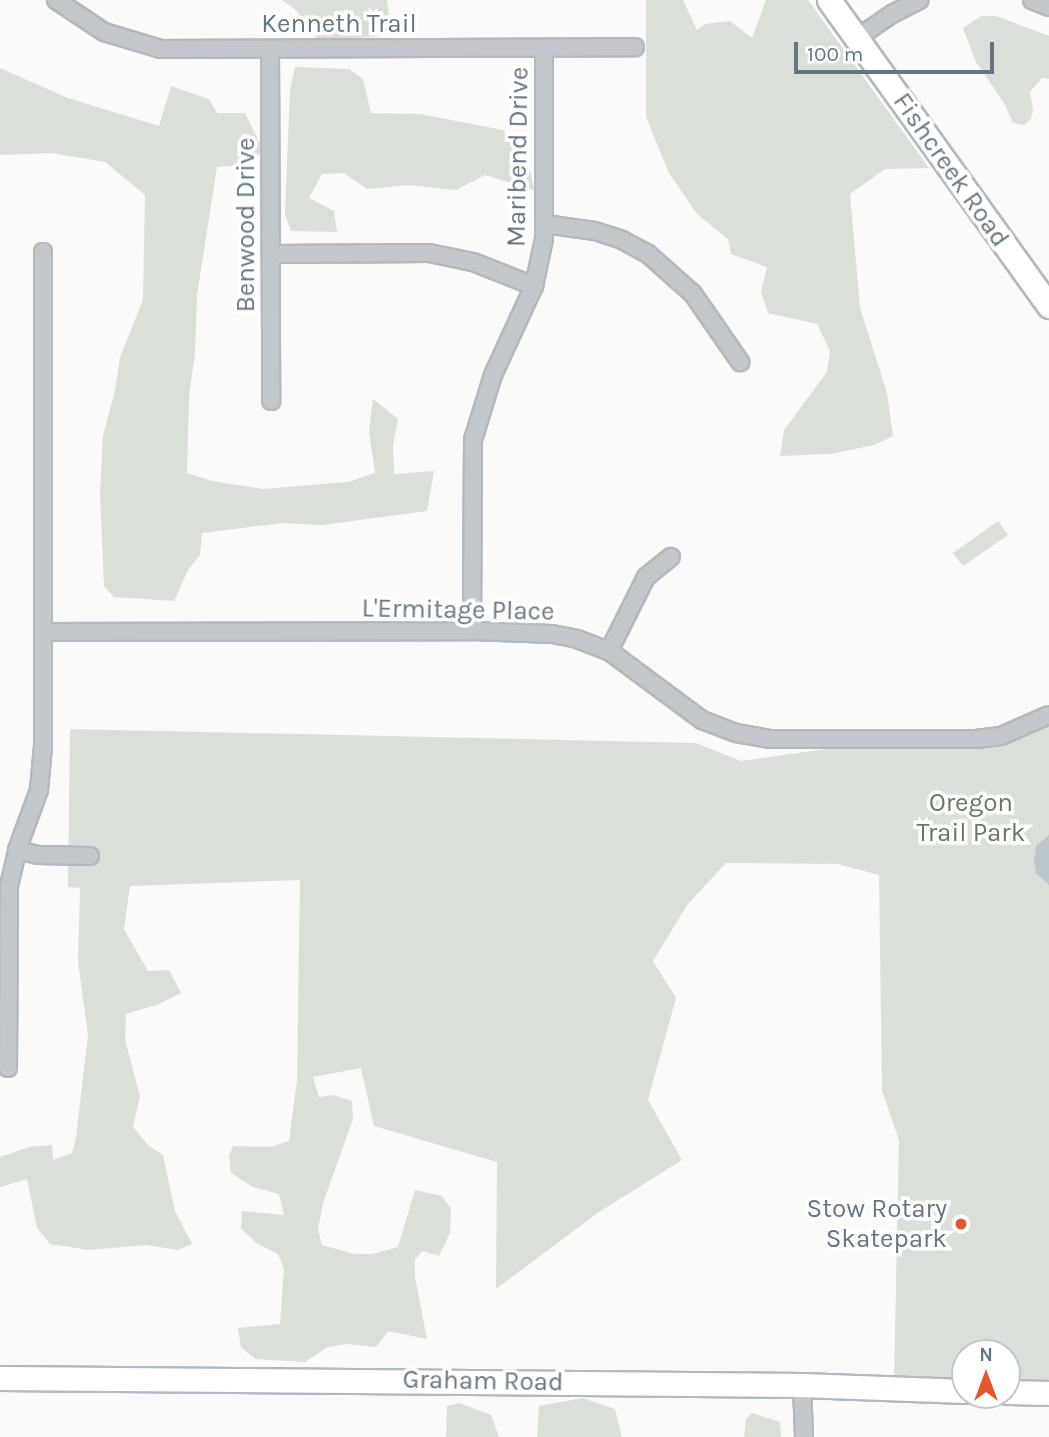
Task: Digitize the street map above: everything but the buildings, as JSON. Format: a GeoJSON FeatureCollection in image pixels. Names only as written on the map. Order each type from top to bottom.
{"type":"FeatureCollection","features":[{"type":"Feature","properties":{"kind":"main road","name":"Fishcreek Road"},"geometry":{"type":"LineString","coordinates":[[829,0],[1049,306]]}},
{"type":"Feature","properties":{"kind":"main road","name":"Graham Road"},"geometry":{"type":"LineString","coordinates":[[0,1378],[802,1385],[951,1390]]}},
{"type":"Feature","properties":{"kind":"main road"},"geometry":{"type":"LineString","coordinates":[[1021,1392],[1049,1393]]}},
{"type":"Feature","properties":{"kind":"street","name":"Kenneth Trail"},"geometry":{"type":"LineString","coordinates":[[56,0],[93,27],[144,46],[161,49],[635,47]]}},
{"type":"Feature","properties":{"kind":"street"},"geometry":{"type":"LineString","coordinates":[[857,38],[892,14],[920,0]]}},
{"type":"Feature","properties":{"kind":"street"},"geometry":{"type":"LineString","coordinates":[[1032,0],[1049,7]]}},
{"type":"Feature","properties":{"kind":"street","name":"Maribend Drive"},"geometry":{"type":"LineString","coordinates":[[472,631],[473,440],[493,375],[534,286],[545,224],[544,48]]}},
{"type":"Feature","properties":{"kind":"street","name":"Benwood Drive"},"geometry":{"type":"LineString","coordinates":[[270,49],[271,401]]}},
{"type":"Feature","properties":{"kind":"street"},"geometry":{"type":"LineString","coordinates":[[545,224],[594,231],[622,240],[648,254],[693,294],[740,362]]}},
{"type":"Feature","properties":{"kind":"street"},"geometry":{"type":"LineString","coordinates":[[8,1068],[9,886],[41,776],[43,252]]}},
{"type":"Feature","properties":{"kind":"street"},"geometry":{"type":"LineString","coordinates":[[271,254],[429,253],[473,262],[534,286]]}},
{"type":"Feature","properties":{"kind":"street"},"geometry":{"type":"LineString","coordinates":[[609,651],[646,577],[671,557]]}},
{"type":"Feature","properties":{"kind":"street","name":"L'Ermitage Place"},"geometry":{"type":"LineString","coordinates":[[43,632],[472,631],[552,634],[577,639],[609,651],[639,671],[695,716],[722,729],[755,737],[976,739],[1001,736],[1049,715]]}},
{"type":"Feature","properties":{"kind":"street"},"geometry":{"type":"LineString","coordinates":[[18,850],[38,855],[90,856]]}},
{"type":"Feature","properties":{"kind":"street"},"geometry":{"type":"LineString","coordinates":[[802,1385],[804,1437]]}},
{"type":"Feature","properties":{"kind":"green space"},"geometry":{"type":"Polygon","coordinates":[[[282,0],[387,0],[389,16],[380,36],[322,41],[309,32],[297,11],[282,0]]]}},
{"type":"Feature","properties":{"kind":"green space"},"geometry":{"type":"Polygon","coordinates":[[[646,0],[683,0],[697,30],[705,24],[730,21],[752,38],[766,0],[808,0],[929,168],[885,169],[850,194],[860,308],[887,393],[893,436],[874,445],[831,454],[780,456],[784,430],[827,372],[830,351],[817,324],[768,313],[761,292],[767,267],[731,254],[728,239],[697,214],[669,173],[646,117],[646,0]]]}},
{"type":"Feature","properties":{"kind":"green space"},"geometry":{"type":"Polygon","coordinates":[[[981,16],[996,16],[1049,36],[1049,79],[1042,78],[1030,92],[1033,110],[1031,119],[1024,125],[1013,123],[1004,103],[976,62],[963,28],[981,16]]]}},
{"type":"Feature","properties":{"kind":"green space"},"geometry":{"type":"Polygon","coordinates":[[[295,67],[349,69],[363,79],[371,113],[420,114],[503,130],[519,145],[531,174],[534,190],[485,175],[456,190],[408,185],[367,189],[344,173],[322,174],[309,198],[334,211],[337,232],[291,231],[285,214],[290,90],[295,67]]]}},
{"type":"Feature","properties":{"kind":"green space"},"geometry":{"type":"Polygon","coordinates":[[[0,68],[68,98],[159,126],[171,86],[209,99],[217,113],[245,113],[263,150],[250,165],[217,167],[197,295],[195,353],[189,396],[187,473],[212,481],[263,489],[348,482],[375,473],[369,431],[373,399],[398,419],[393,446],[394,474],[434,471],[427,511],[322,525],[282,523],[202,533],[200,555],[188,570],[174,601],[114,597],[104,586],[100,494],[103,436],[120,357],[143,300],[145,195],[105,162],[52,153],[0,155],[0,68]]]}},
{"type":"Feature","properties":{"kind":"green space"},"geometry":{"type":"Polygon","coordinates":[[[998,521],[1008,535],[963,566],[953,553],[998,521]]]}},
{"type":"Feature","properties":{"kind":"green space","name":"Oregon Trail Park"},"geometry":{"type":"Polygon","coordinates":[[[1049,715],[1049,1384],[1021,1383],[1021,1339],[951,1339],[951,1382],[894,1380],[899,1140],[882,1091],[879,875],[838,864],[726,863],[687,905],[653,961],[676,998],[648,1100],[682,1160],[599,1212],[496,1289],[497,1162],[374,1126],[361,1068],[313,1077],[319,1097],[334,1095],[352,1101],[353,1119],[323,1203],[318,1229],[322,1245],[354,1254],[372,1254],[398,1247],[415,1190],[442,1196],[451,1209],[450,1233],[439,1256],[423,1251],[415,1259],[415,1277],[427,1339],[388,1331],[376,1347],[347,1344],[328,1347],[305,1362],[255,1359],[241,1347],[238,1328],[280,1324],[284,1269],[278,1254],[256,1243],[241,1228],[242,1211],[284,1215],[279,1194],[253,1187],[231,1173],[229,1156],[233,1146],[270,1147],[289,1141],[297,1080],[300,880],[130,886],[124,929],[148,971],[169,970],[181,993],[159,1004],[126,1014],[125,1040],[140,1096],[133,1127],[149,1146],[163,1155],[175,1211],[192,1244],[178,1250],[146,1245],[89,1250],[50,1244],[37,1228],[27,1179],[0,1187],[0,1157],[29,1147],[52,1145],[53,1160],[72,1153],[76,1138],[88,1035],[78,962],[80,888],[68,887],[70,729],[696,743],[741,761],[891,740],[976,739],[1049,715]]]}},
{"type":"Feature","properties":{"kind":"green space"},"geometry":{"type":"Polygon","coordinates":[[[582,1398],[615,1409],[622,1437],[537,1437],[539,1406],[582,1398]]]}},
{"type":"Feature","properties":{"kind":"green space"},"geometry":{"type":"Polygon","coordinates":[[[459,1403],[491,1415],[499,1437],[446,1437],[447,1406],[459,1403]]]}},
{"type":"Feature","properties":{"kind":"green space"},"geometry":{"type":"Polygon","coordinates":[[[752,1413],[780,1422],[781,1437],[744,1437],[746,1419],[752,1413]]]}},
{"type":"Feature","properties":{"kind":"shaded area"},"geometry":{"type":"Polygon","coordinates":[[[1049,835],[1049,885],[1036,873],[1034,861],[1036,846],[1049,835]]]}},
{"type":"Feature","properties":{"kind":"place","name":"Stow Rotary Skatepark"},"geometry":{"type":"Point","coordinates":[961,1224]}}]}
